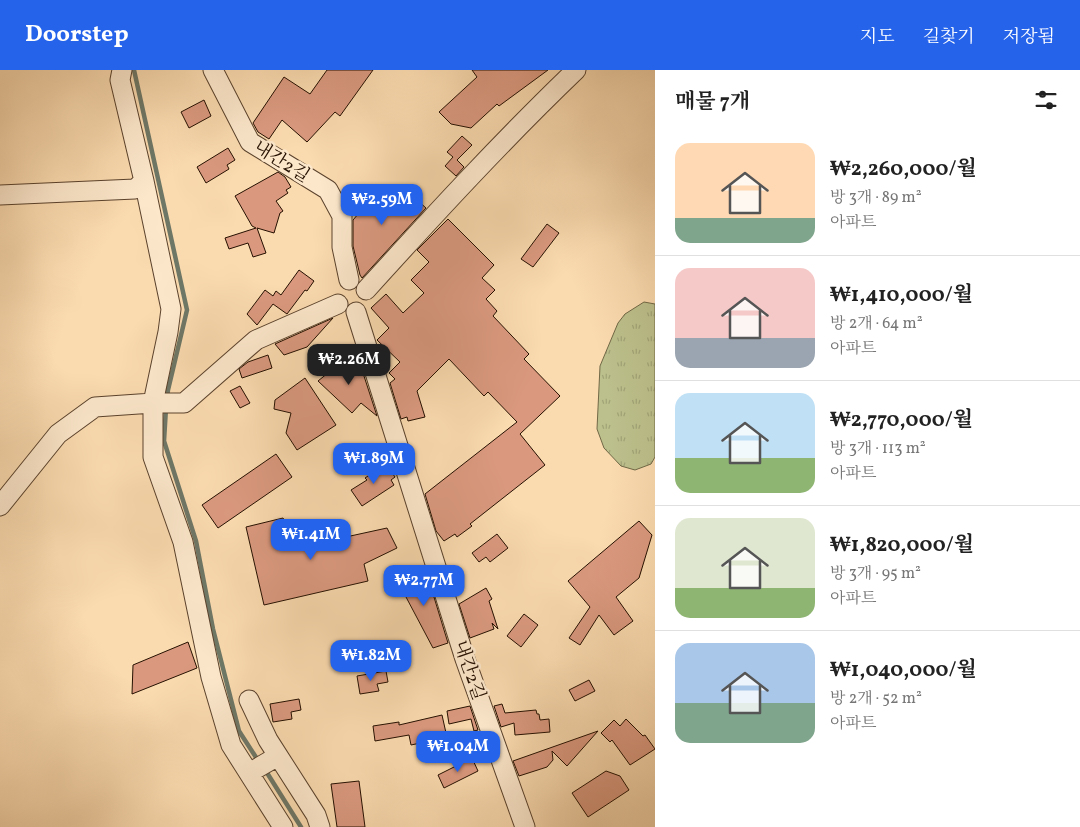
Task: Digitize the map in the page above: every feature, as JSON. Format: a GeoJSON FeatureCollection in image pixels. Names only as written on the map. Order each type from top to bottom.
{"type":"FeatureCollection","features":[{"type":"Feature","properties":{"kind":"lane"},"geometry":{"type":"LineString","coordinates":[[122,70],[120,80],[171,309],[153,403],[153,457],[183,542],[211,677],[231,745],[283,827]]}},
{"type":"Feature","properties":{"kind":"lane","name":"내간2길"},"geometry":{"type":"LineString","coordinates":[[213,70],[250,142],[328,190],[342,216],[342,247],[350,280]]}},
{"type":"Feature","properties":{"kind":"lane"},"geometry":{"type":"LineString","coordinates":[[366,290],[443,206],[576,70]]}},
{"type":"Feature","properties":{"kind":"lane"},"geometry":{"type":"LineString","coordinates":[[0,195],[135,189],[144,181]]}},
{"type":"Feature","properties":{"kind":"lane"},"geometry":{"type":"LineString","coordinates":[[350,280],[360,282],[366,290],[367,297],[365,303],[356,312],[346,310],[338,304],[337,291],[343,282],[350,280]]}},
{"type":"Feature","properties":{"kind":"lane"},"geometry":{"type":"LineString","coordinates":[[0,506],[58,434],[95,407],[184,403],[256,340],[338,304]]}},
{"type":"Feature","properties":{"kind":"lane","name":"내간2길"},"geometry":{"type":"LineString","coordinates":[[356,312],[465,659],[525,827]]}},
{"type":"Feature","properties":{"kind":"lane"},"geometry":{"type":"LineString","coordinates":[[249,700],[268,740],[316,815],[320,827]]}},
{"type":"Feature","properties":{"kind":"lane"},"geometry":{"type":"LineString","coordinates":[[249,773],[278,756]]}},
{"type":"Feature","properties":{"kind":"green space"},"geometry":{"type":"Polygon","coordinates":[[[644,302],[655,304],[655,457],[651,464],[635,470],[621,466],[604,448],[597,429],[600,366],[618,323],[625,314],[644,302]]]}},
{"type":"Feature","properties":{"kind":"building"},"geometry":{"type":"Polygon","coordinates":[[[327,70],[373,70],[340,116],[335,112],[307,142],[282,120],[269,139],[258,132],[253,123],[284,77],[310,94],[327,70]]]}},
{"type":"Feature","properties":{"kind":"building"},"geometry":{"type":"Polygon","coordinates":[[[472,70],[548,70],[499,106],[497,104],[471,128],[451,124],[439,112],[477,77],[472,70]]]}},
{"type":"Feature","properties":{"kind":"building"},"geometry":{"type":"Polygon","coordinates":[[[204,100],[211,116],[189,128],[181,112],[204,100]]]}},
{"type":"Feature","properties":{"kind":"building"},"geometry":{"type":"Polygon","coordinates":[[[462,136],[472,145],[457,160],[464,167],[456,176],[445,166],[453,157],[447,152],[462,136]]]}},
{"type":"Feature","properties":{"kind":"building"},"geometry":{"type":"Polygon","coordinates":[[[228,148],[235,160],[227,165],[229,169],[206,183],[197,167],[228,148]]]}},
{"type":"Feature","properties":{"kind":"building"},"geometry":{"type":"Polygon","coordinates":[[[278,172],[285,177],[291,187],[286,190],[288,193],[276,201],[283,211],[280,213],[274,233],[257,228],[266,253],[253,257],[248,243],[229,249],[225,238],[256,228],[252,226],[235,196],[278,172]]]}},
{"type":"Feature","properties":{"kind":"building"},"geometry":{"type":"Polygon","coordinates":[[[406,190],[426,208],[362,278],[353,246],[353,220],[376,193],[406,190]]]}},
{"type":"Feature","properties":{"kind":"building"},"geometry":{"type":"Polygon","coordinates":[[[448,219],[494,265],[482,278],[495,290],[486,299],[497,311],[493,316],[529,354],[524,359],[560,396],[520,434],[545,465],[470,524],[472,526],[457,537],[455,534],[444,541],[436,531],[425,494],[517,422],[488,392],[484,396],[449,359],[417,391],[425,417],[408,421],[407,417],[401,419],[390,383],[395,379],[389,373],[400,362],[377,340],[389,328],[371,308],[386,294],[403,313],[424,293],[411,280],[429,262],[417,250],[448,219]]]}},
{"type":"Feature","properties":{"kind":"building"},"geometry":{"type":"Polygon","coordinates":[[[547,224],[559,233],[533,267],[521,259],[547,224]]]}},
{"type":"Feature","properties":{"kind":"building"},"geometry":{"type":"Polygon","coordinates":[[[299,270],[314,281],[307,291],[305,290],[287,314],[273,304],[257,325],[247,314],[265,290],[273,296],[276,291],[281,295],[299,270]]]}},
{"type":"Feature","properties":{"kind":"building"},"geometry":{"type":"Polygon","coordinates":[[[333,318],[307,347],[284,355],[275,344],[333,318]]]}},
{"type":"Feature","properties":{"kind":"building"},"geometry":{"type":"Polygon","coordinates":[[[268,355],[272,368],[242,378],[239,369],[248,362],[268,355]]]}},
{"type":"Feature","properties":{"kind":"building"},"geometry":{"type":"Polygon","coordinates":[[[349,356],[363,373],[377,416],[361,403],[352,413],[318,381],[349,356]]]}},
{"type":"Feature","properties":{"kind":"building"},"geometry":{"type":"Polygon","coordinates":[[[305,378],[336,425],[297,450],[286,433],[291,413],[274,409],[275,400],[305,378]]]}},
{"type":"Feature","properties":{"kind":"building"},"geometry":{"type":"Polygon","coordinates":[[[240,386],[250,403],[240,408],[230,391],[240,386]]]}},
{"type":"Feature","properties":{"kind":"building"},"geometry":{"type":"Polygon","coordinates":[[[276,454],[292,477],[218,528],[202,505],[276,454]]]}},
{"type":"Feature","properties":{"kind":"building"},"geometry":{"type":"Polygon","coordinates":[[[386,464],[395,477],[391,480],[394,485],[362,506],[351,490],[367,480],[365,478],[386,464]]]}},
{"type":"Feature","properties":{"kind":"building"},"geometry":{"type":"Polygon","coordinates":[[[283,518],[300,547],[387,528],[397,548],[364,564],[368,581],[264,605],[246,527],[283,518]]]}},
{"type":"Feature","properties":{"kind":"building"},"geometry":{"type":"Polygon","coordinates":[[[639,521],[652,535],[639,578],[616,597],[633,621],[614,635],[599,615],[580,645],[569,638],[590,607],[568,581],[639,521]]]}},
{"type":"Feature","properties":{"kind":"building"},"geometry":{"type":"Polygon","coordinates":[[[497,534],[508,548],[490,562],[486,557],[479,562],[472,553],[497,534]]]}},
{"type":"Feature","properties":{"kind":"building"},"geometry":{"type":"Polygon","coordinates":[[[426,571],[448,643],[433,648],[397,580],[426,571]]]}},
{"type":"Feature","properties":{"kind":"building"},"geometry":{"type":"Polygon","coordinates":[[[486,588],[492,599],[489,601],[498,629],[492,623],[494,629],[470,638],[459,604],[486,588]]]}},
{"type":"Feature","properties":{"kind":"building"},"geometry":{"type":"Polygon","coordinates":[[[524,614],[538,625],[521,647],[507,636],[524,614]]]}},
{"type":"Feature","properties":{"kind":"building"},"geometry":{"type":"Polygon","coordinates":[[[188,642],[197,668],[132,694],[133,665],[188,642]]]}},
{"type":"Feature","properties":{"kind":"building"},"geometry":{"type":"Polygon","coordinates":[[[386,671],[388,682],[377,684],[379,691],[360,694],[357,676],[386,671]]]}},
{"type":"Feature","properties":{"kind":"building"},"geometry":{"type":"Polygon","coordinates":[[[589,680],[595,691],[575,701],[569,690],[589,680]]]}},
{"type":"Feature","properties":{"kind":"building"},"geometry":{"type":"Polygon","coordinates":[[[299,699],[301,710],[291,712],[292,719],[273,722],[270,704],[299,699]]]}},
{"type":"Feature","properties":{"kind":"building"},"geometry":{"type":"Polygon","coordinates":[[[502,704],[505,713],[536,710],[540,720],[549,719],[550,732],[515,735],[514,723],[501,727],[494,706],[502,704]]]}},
{"type":"Feature","properties":{"kind":"building"},"geometry":{"type":"Polygon","coordinates":[[[470,706],[478,730],[474,731],[471,719],[449,724],[447,711],[470,706]]]}},
{"type":"Feature","properties":{"kind":"building"},"geometry":{"type":"Polygon","coordinates":[[[442,715],[446,733],[425,738],[425,742],[411,745],[409,735],[375,741],[373,726],[399,722],[399,725],[442,715]]]}},
{"type":"Feature","properties":{"kind":"building"},"geometry":{"type":"Polygon","coordinates":[[[626,719],[643,736],[645,735],[655,749],[630,765],[612,740],[610,742],[601,733],[614,720],[620,726],[626,719]]]}},
{"type":"Feature","properties":{"kind":"building"},"geometry":{"type":"Polygon","coordinates":[[[598,731],[567,766],[552,751],[553,760],[547,767],[519,776],[513,761],[598,731]]]}},
{"type":"Feature","properties":{"kind":"building"},"geometry":{"type":"Polygon","coordinates":[[[472,758],[478,771],[444,788],[438,775],[472,758]]]}},
{"type":"Feature","properties":{"kind":"building"},"geometry":{"type":"Polygon","coordinates":[[[606,771],[620,776],[629,790],[588,817],[572,793],[606,771]]]}},
{"type":"Feature","properties":{"kind":"building"},"geometry":{"type":"Polygon","coordinates":[[[359,781],[365,827],[337,827],[331,784],[359,781]]]}},
{"type":"Feature","properties":{"kind":"waterway"},"geometry":{"type":"LineString","coordinates":[[134,70],[187,310],[167,398]]}},
{"type":"Feature","properties":{"kind":"waterway"},"geometry":{"type":"LineString","coordinates":[[166,408],[164,441],[196,541],[213,629],[239,731],[259,762]]}},
{"type":"Feature","properties":{"kind":"waterway"},"geometry":{"type":"LineString","coordinates":[[264,768],[301,827]]}}]}
